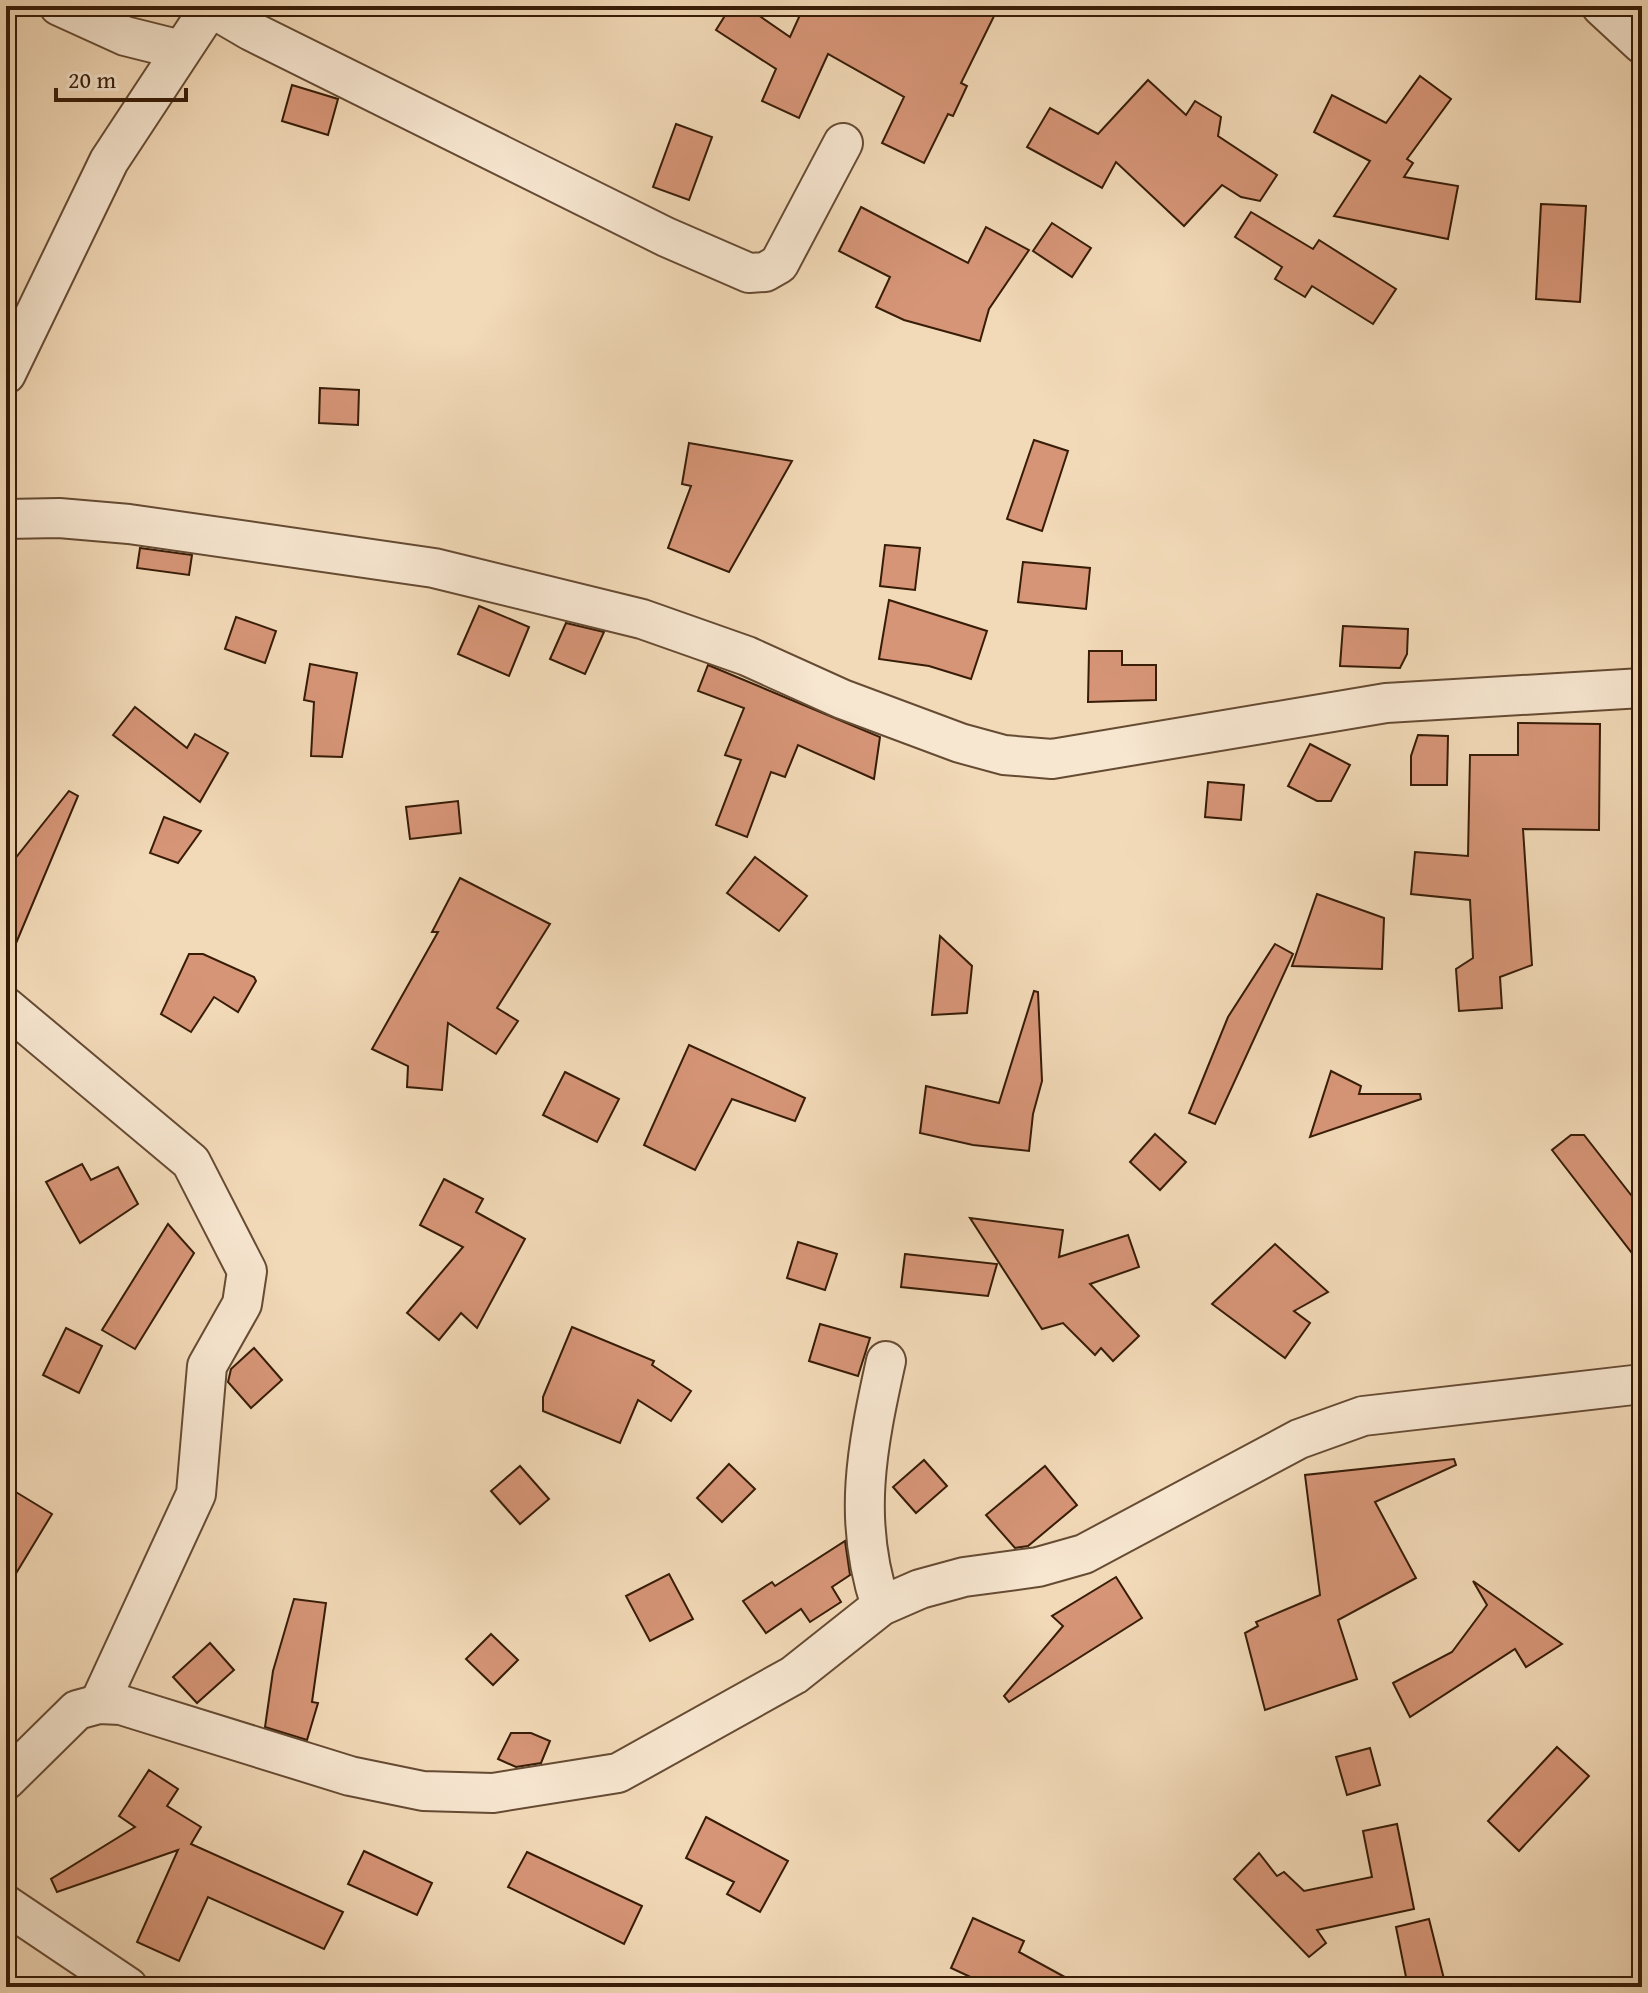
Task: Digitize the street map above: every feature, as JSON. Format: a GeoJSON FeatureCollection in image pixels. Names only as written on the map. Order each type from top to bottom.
{"type":"FeatureCollection","features":[{"type":"Feature","properties":{"kind":"street"},"geometry":{"type":"LineString","coordinates":[[59,6],[125,36],[181,50]]}},
{"type":"Feature","properties":{"kind":"street"},"geometry":{"type":"LineString","coordinates":[[6,374],[109,161],[210,6],[251,31],[666,237],[749,273],[765,272],[779,264],[843,143]]}},
{"type":"Feature","properties":{"kind":"street"},"geometry":{"type":"LineString","coordinates":[[1601,6],[1642,44]]}},
{"type":"Feature","properties":{"kind":"street"},"geometry":{"type":"LineString","coordinates":[[6,519],[59,518],[129,524],[434,568],[642,619],[747,656],[842,699],[960,743],[1004,755],[1052,759],[1386,703],[1642,688]]}},
{"type":"Feature","properties":{"kind":"street"},"geometry":{"type":"LineString","coordinates":[[6,1007],[191,1162],[247,1271],[242,1304],[207,1366],[196,1494],[99,1704]]}},
{"type":"Feature","properties":{"kind":"street"},"geometry":{"type":"LineString","coordinates":[[881,1606],[868,1567],[863,1532],[866,1469],[886,1361]]}},
{"type":"Feature","properties":{"kind":"street"},"geometry":{"type":"LineString","coordinates":[[6,1780],[77,1710],[99,1704],[121,1705],[350,1776],[423,1791],[493,1793],[618,1773],[794,1675],[881,1606],[920,1589],[964,1577],[1038,1567],[1084,1554],[1299,1439],[1363,1416],[1642,1384]]}},
{"type":"Feature","properties":{"kind":"street"},"geometry":{"type":"LineString","coordinates":[[6,1905],[128,1987]]}},
{"type":"Feature","properties":{"kind":"building"},"geometry":{"type":"Polygon","coordinates":[[[731,6],[745,6],[790,37],[804,6],[999,6],[961,83],[967,86],[953,116],[948,114],[924,163],[882,143],[904,97],[828,54],[799,118],[762,101],[776,69],[716,30],[731,6]]]}},
{"type":"Feature","properties":{"kind":"building"},"geometry":{"type":"Polygon","coordinates":[[[1420,76],[1451,99],[1407,159],[1413,163],[1404,177],[1458,186],[1448,239],[1334,216],[1370,161],[1314,132],[1332,95],[1386,123],[1420,76]]]}},
{"type":"Feature","properties":{"kind":"building"},"geometry":{"type":"Polygon","coordinates":[[[1148,80],[1186,115],[1195,101],[1221,117],[1218,136],[1277,175],[1260,201],[1241,197],[1222,185],[1184,226],[1116,162],[1102,188],[1027,147],[1050,108],[1098,134],[1148,80]]]}},
{"type":"Feature","properties":{"kind":"building"},"geometry":{"type":"Polygon","coordinates":[[[292,85],[338,99],[328,135],[282,121],[292,85]]]}},
{"type":"Feature","properties":{"kind":"building"},"geometry":{"type":"Polygon","coordinates":[[[676,124],[712,137],[689,200],[653,187],[676,124]]]}},
{"type":"Feature","properties":{"kind":"building"},"geometry":{"type":"Polygon","coordinates":[[[1541,204],[1586,206],[1580,302],[1536,299],[1541,204]]]}},
{"type":"Feature","properties":{"kind":"building"},"geometry":{"type":"Polygon","coordinates":[[[861,207],[968,263],[986,227],[1029,250],[989,309],[980,341],[904,320],[876,307],[890,277],[839,251],[861,207]]]}},
{"type":"Feature","properties":{"kind":"building"},"geometry":{"type":"Polygon","coordinates":[[[1251,212],[1313,249],[1319,240],[1396,289],[1373,324],[1312,286],[1305,297],[1275,279],[1282,267],[1235,237],[1251,212]]]}},
{"type":"Feature","properties":{"kind":"building"},"geometry":{"type":"Polygon","coordinates":[[[1052,223],[1091,248],[1072,277],[1033,251],[1052,223]]]}},
{"type":"Feature","properties":{"kind":"building"},"geometry":{"type":"Polygon","coordinates":[[[320,388],[359,390],[358,425],[319,423],[320,388]]]}},
{"type":"Feature","properties":{"kind":"building"},"geometry":{"type":"Polygon","coordinates":[[[1034,440],[1068,451],[1042,531],[1007,519],[1034,440]]]}},
{"type":"Feature","properties":{"kind":"building"},"geometry":{"type":"Polygon","coordinates":[[[689,443],[792,461],[729,572],[668,548],[691,486],[682,484],[689,443]]]}},
{"type":"Feature","properties":{"kind":"building"},"geometry":{"type":"Polygon","coordinates":[[[885,545],[920,548],[915,590],[880,586],[885,545]]]}},
{"type":"Feature","properties":{"kind":"building"},"geometry":{"type":"Polygon","coordinates":[[[140,548],[192,555],[189,575],[137,568],[140,548]]]}},
{"type":"Feature","properties":{"kind":"building"},"geometry":{"type":"Polygon","coordinates":[[[1023,562],[1090,568],[1086,609],[1018,602],[1023,562]]]}},
{"type":"Feature","properties":{"kind":"building"},"geometry":{"type":"Polygon","coordinates":[[[889,600],[987,631],[971,679],[929,666],[879,659],[889,600]]]}},
{"type":"Feature","properties":{"kind":"building"},"geometry":{"type":"Polygon","coordinates":[[[479,606],[529,627],[509,676],[458,654],[479,606]]]}},
{"type":"Feature","properties":{"kind":"building"},"geometry":{"type":"Polygon","coordinates":[[[236,617],[276,631],[265,663],[225,649],[236,617]]]}},
{"type":"Feature","properties":{"kind":"building"},"geometry":{"type":"Polygon","coordinates":[[[566,623],[604,632],[585,674],[550,659],[566,623]]]}},
{"type":"Feature","properties":{"kind":"building"},"geometry":{"type":"Polygon","coordinates":[[[1343,626],[1408,629],[1407,654],[1400,668],[1340,666],[1343,626]]]}},
{"type":"Feature","properties":{"kind":"building"},"geometry":{"type":"Polygon","coordinates":[[[1089,651],[1122,651],[1122,665],[1156,665],[1156,700],[1088,702],[1089,651]]]}},
{"type":"Feature","properties":{"kind":"building"},"geometry":{"type":"Polygon","coordinates":[[[310,664],[357,673],[342,757],[311,756],[314,702],[304,700],[310,664]]]}},
{"type":"Feature","properties":{"kind":"building"},"geometry":{"type":"Polygon","coordinates":[[[708,665],[880,737],[874,779],[798,745],[785,777],[771,772],[747,837],[716,825],[741,760],[725,755],[744,708],[698,691],[708,665]]]}},
{"type":"Feature","properties":{"kind":"building"},"geometry":{"type":"Polygon","coordinates":[[[135,707],[187,748],[195,734],[228,753],[200,802],[113,735],[135,707]]]}},
{"type":"Feature","properties":{"kind":"building"},"geometry":{"type":"Polygon","coordinates":[[[1518,723],[1600,724],[1599,830],[1523,829],[1532,965],[1500,977],[1502,1008],[1459,1011],[1456,969],[1473,958],[1470,900],[1411,894],[1415,852],[1468,856],[1470,755],[1518,755],[1518,723]]]}},
{"type":"Feature","properties":{"kind":"building"},"geometry":{"type":"Polygon","coordinates":[[[1418,735],[1448,736],[1447,785],[1411,785],[1411,756],[1418,735]]]}},
{"type":"Feature","properties":{"kind":"building"},"geometry":{"type":"Polygon","coordinates":[[[1310,744],[1350,765],[1331,801],[1317,801],[1288,786],[1310,744]]]}},
{"type":"Feature","properties":{"kind":"building"},"geometry":{"type":"Polygon","coordinates":[[[1208,782],[1244,785],[1241,820],[1205,817],[1208,782]]]}},
{"type":"Feature","properties":{"kind":"building"},"geometry":{"type":"Polygon","coordinates":[[[69,791],[78,796],[6,967],[6,870],[69,791]]]}},
{"type":"Feature","properties":{"kind":"building"},"geometry":{"type":"Polygon","coordinates":[[[458,801],[461,833],[410,839],[406,807],[458,801]]]}},
{"type":"Feature","properties":{"kind":"building"},"geometry":{"type":"Polygon","coordinates":[[[164,817],[201,831],[178,863],[150,853],[164,817]]]}},
{"type":"Feature","properties":{"kind":"building"},"geometry":{"type":"Polygon","coordinates":[[[755,857],[807,896],[779,931],[727,893],[755,857]]]}},
{"type":"Feature","properties":{"kind":"building"},"geometry":{"type":"Polygon","coordinates":[[[460,878],[550,924],[497,1008],[518,1021],[496,1054],[448,1023],[442,1090],[407,1087],[408,1066],[372,1049],[438,932],[432,932],[460,878]]]}},
{"type":"Feature","properties":{"kind":"building"},"geometry":{"type":"Polygon","coordinates":[[[1317,894],[1384,918],[1382,969],[1292,966],[1317,894]]]}},
{"type":"Feature","properties":{"kind":"building"},"geometry":{"type":"Polygon","coordinates":[[[940,936],[972,966],[967,1013],[932,1015],[940,936]]]}},
{"type":"Feature","properties":{"kind":"building"},"geometry":{"type":"Polygon","coordinates":[[[1275,944],[1293,954],[1215,1124],[1189,1113],[1228,1017],[1275,944]]]}},
{"type":"Feature","properties":{"kind":"building"},"geometry":{"type":"Polygon","coordinates":[[[189,954],[203,954],[254,977],[256,981],[238,1012],[214,997],[191,1032],[161,1014],[189,954]]]}},
{"type":"Feature","properties":{"kind":"building"},"geometry":{"type":"Polygon","coordinates":[[[1034,991],[1038,992],[1042,1081],[1033,1114],[1029,1151],[973,1145],[920,1133],[926,1086],[999,1103],[1034,991]]]}},
{"type":"Feature","properties":{"kind":"building"},"geometry":{"type":"Polygon","coordinates":[[[689,1045],[805,1098],[795,1121],[732,1099],[695,1170],[644,1145],[689,1045]]]}},
{"type":"Feature","properties":{"kind":"building"},"geometry":{"type":"Polygon","coordinates":[[[1331,1071],[1361,1086],[1359,1094],[1420,1094],[1421,1099],[1310,1137],[1331,1071]]]}},
{"type":"Feature","properties":{"kind":"building"},"geometry":{"type":"Polygon","coordinates":[[[565,1072],[619,1099],[597,1142],[543,1115],[565,1072]]]}},
{"type":"Feature","properties":{"kind":"building"},"geometry":{"type":"Polygon","coordinates":[[[1155,1134],[1186,1162],[1160,1190],[1130,1162],[1155,1134]]]}},
{"type":"Feature","properties":{"kind":"building"},"geometry":{"type":"Polygon","coordinates":[[[1571,1135],[1584,1135],[1642,1209],[1642,1266],[1552,1150],[1571,1135]]]}},
{"type":"Feature","properties":{"kind":"building"},"geometry":{"type":"Polygon","coordinates":[[[82,1164],[91,1180],[118,1167],[138,1204],[80,1243],[46,1182],[82,1164]]]}},
{"type":"Feature","properties":{"kind":"building"},"geometry":{"type":"Polygon","coordinates":[[[444,1179],[483,1199],[476,1212],[525,1239],[477,1328],[461,1313],[439,1340],[407,1313],[463,1247],[420,1225],[444,1179]]]}},
{"type":"Feature","properties":{"kind":"building"},"geometry":{"type":"Polygon","coordinates":[[[970,1218],[1063,1230],[1059,1257],[1128,1235],[1139,1267],[1090,1284],[1139,1336],[1113,1361],[1101,1348],[1095,1355],[1063,1323],[1042,1329],[970,1218]]]}},
{"type":"Feature","properties":{"kind":"building"},"geometry":{"type":"Polygon","coordinates":[[[168,1224],[194,1253],[135,1349],[102,1330],[168,1224]]]}},
{"type":"Feature","properties":{"kind":"building"},"geometry":{"type":"Polygon","coordinates":[[[798,1242],[837,1254],[825,1290],[787,1278],[798,1242]]]}},
{"type":"Feature","properties":{"kind":"building"},"geometry":{"type":"Polygon","coordinates":[[[1275,1244],[1328,1292],[1294,1311],[1310,1323],[1285,1358],[1212,1304],[1275,1244]]]}},
{"type":"Feature","properties":{"kind":"building"},"geometry":{"type":"Polygon","coordinates":[[[905,1254],[997,1264],[988,1296],[901,1287],[905,1254]]]}},
{"type":"Feature","properties":{"kind":"building"},"geometry":{"type":"Polygon","coordinates":[[[820,1324],[870,1338],[858,1376],[809,1361],[820,1324]]]}},
{"type":"Feature","properties":{"kind":"building"},"geometry":{"type":"Polygon","coordinates":[[[572,1327],[654,1361],[652,1365],[691,1391],[671,1421],[638,1400],[620,1443],[543,1411],[543,1397],[572,1327]]]}},
{"type":"Feature","properties":{"kind":"building"},"geometry":{"type":"Polygon","coordinates":[[[66,1328],[102,1346],[79,1393],[43,1375],[66,1328]]]}},
{"type":"Feature","properties":{"kind":"building"},"geometry":{"type":"Polygon","coordinates":[[[254,1348],[282,1380],[251,1408],[228,1382],[231,1369],[254,1348]]]}},
{"type":"Feature","properties":{"kind":"building"},"geometry":{"type":"Polygon","coordinates":[[[1454,1459],[1456,1465],[1375,1502],[1416,1578],[1338,1620],[1357,1679],[1265,1710],[1245,1633],[1258,1626],[1256,1622],[1320,1595],[1305,1475],[1454,1459]]]}},
{"type":"Feature","properties":{"kind":"building"},"geometry":{"type":"Polygon","coordinates":[[[924,1460],[947,1486],[916,1513],[893,1487],[924,1460]]]}},
{"type":"Feature","properties":{"kind":"building"},"geometry":{"type":"Polygon","coordinates":[[[729,1464],[755,1489],[722,1522],[697,1498],[729,1464]]]}},
{"type":"Feature","properties":{"kind":"building"},"geometry":{"type":"Polygon","coordinates":[[[520,1466],[549,1499],[520,1524],[491,1491],[520,1466]]]}},
{"type":"Feature","properties":{"kind":"building"},"geometry":{"type":"Polygon","coordinates":[[[1045,1466],[1077,1505],[1028,1546],[1015,1548],[986,1515],[1045,1466]]]}},
{"type":"Feature","properties":{"kind":"building"},"geometry":{"type":"Polygon","coordinates":[[[6,1486],[52,1514],[6,1590],[6,1486]]]}},
{"type":"Feature","properties":{"kind":"building"},"geometry":{"type":"Polygon","coordinates":[[[845,1541],[850,1575],[832,1587],[841,1602],[810,1622],[801,1609],[766,1633],[743,1601],[772,1582],[775,1586],[845,1541]]]}},
{"type":"Feature","properties":{"kind":"building"},"geometry":{"type":"Polygon","coordinates":[[[669,1574],[693,1619],[650,1641],[626,1596],[669,1574]]]}},
{"type":"Feature","properties":{"kind":"building"},"geometry":{"type":"Polygon","coordinates":[[[1116,1577],[1142,1618],[1009,1702],[1004,1696],[1063,1626],[1052,1616],[1116,1577]]]}},
{"type":"Feature","properties":{"kind":"building"},"geometry":{"type":"Polygon","coordinates":[[[1473,1581],[1562,1644],[1526,1667],[1515,1649],[1410,1717],[1393,1683],[1452,1652],[1487,1605],[1473,1581]]]}},
{"type":"Feature","properties":{"kind":"building"},"geometry":{"type":"Polygon","coordinates":[[[294,1599],[326,1603],[312,1702],[318,1703],[307,1740],[265,1727],[273,1671],[294,1599]]]}},
{"type":"Feature","properties":{"kind":"building"},"geometry":{"type":"Polygon","coordinates":[[[491,1634],[518,1660],[493,1685],[466,1659],[491,1634]]]}},
{"type":"Feature","properties":{"kind":"building"},"geometry":{"type":"Polygon","coordinates":[[[210,1643],[234,1670],[197,1703],[173,1677],[210,1643]]]}},
{"type":"Feature","properties":{"kind":"building"},"geometry":{"type":"Polygon","coordinates":[[[511,1733],[531,1733],[550,1741],[541,1763],[516,1767],[498,1759],[511,1733]]]}},
{"type":"Feature","properties":{"kind":"building"},"geometry":{"type":"Polygon","coordinates":[[[1557,1747],[1589,1776],[1519,1851],[1488,1821],[1557,1747]]]}},
{"type":"Feature","properties":{"kind":"building"},"geometry":{"type":"Polygon","coordinates":[[[1370,1748],[1380,1785],[1347,1795],[1336,1757],[1370,1748]]]}},
{"type":"Feature","properties":{"kind":"building"},"geometry":{"type":"Polygon","coordinates":[[[149,1770],[178,1789],[167,1806],[201,1827],[191,1844],[343,1912],[324,1949],[208,1897],[179,1961],[137,1942],[178,1850],[57,1892],[51,1879],[135,1827],[119,1816],[149,1770]]]}},
{"type":"Feature","properties":{"kind":"building"},"geometry":{"type":"Polygon","coordinates":[[[706,1817],[788,1861],[760,1912],[727,1894],[734,1882],[686,1858],[706,1817]]]}},
{"type":"Feature","properties":{"kind":"building"},"geometry":{"type":"Polygon","coordinates":[[[1397,1824],[1414,1909],[1317,1930],[1326,1943],[1309,1957],[1234,1879],[1259,1853],[1277,1876],[1284,1872],[1304,1891],[1372,1877],[1363,1831],[1397,1824]]]}},
{"type":"Feature","properties":{"kind":"building"},"geometry":{"type":"Polygon","coordinates":[[[364,1851],[432,1883],[417,1915],[348,1884],[364,1851]]]}},
{"type":"Feature","properties":{"kind":"building"},"geometry":{"type":"Polygon","coordinates":[[[527,1852],[642,1906],[624,1944],[508,1887],[527,1852]]]}},
{"type":"Feature","properties":{"kind":"building"},"geometry":{"type":"Polygon","coordinates":[[[973,1918],[1024,1941],[1019,1952],[1083,1987],[992,1987],[951,1968],[973,1918]]]}},
{"type":"Feature","properties":{"kind":"building"},"geometry":{"type":"Polygon","coordinates":[[[1429,1919],[1446,1987],[1408,1987],[1396,1927],[1429,1919]]]}}]}
